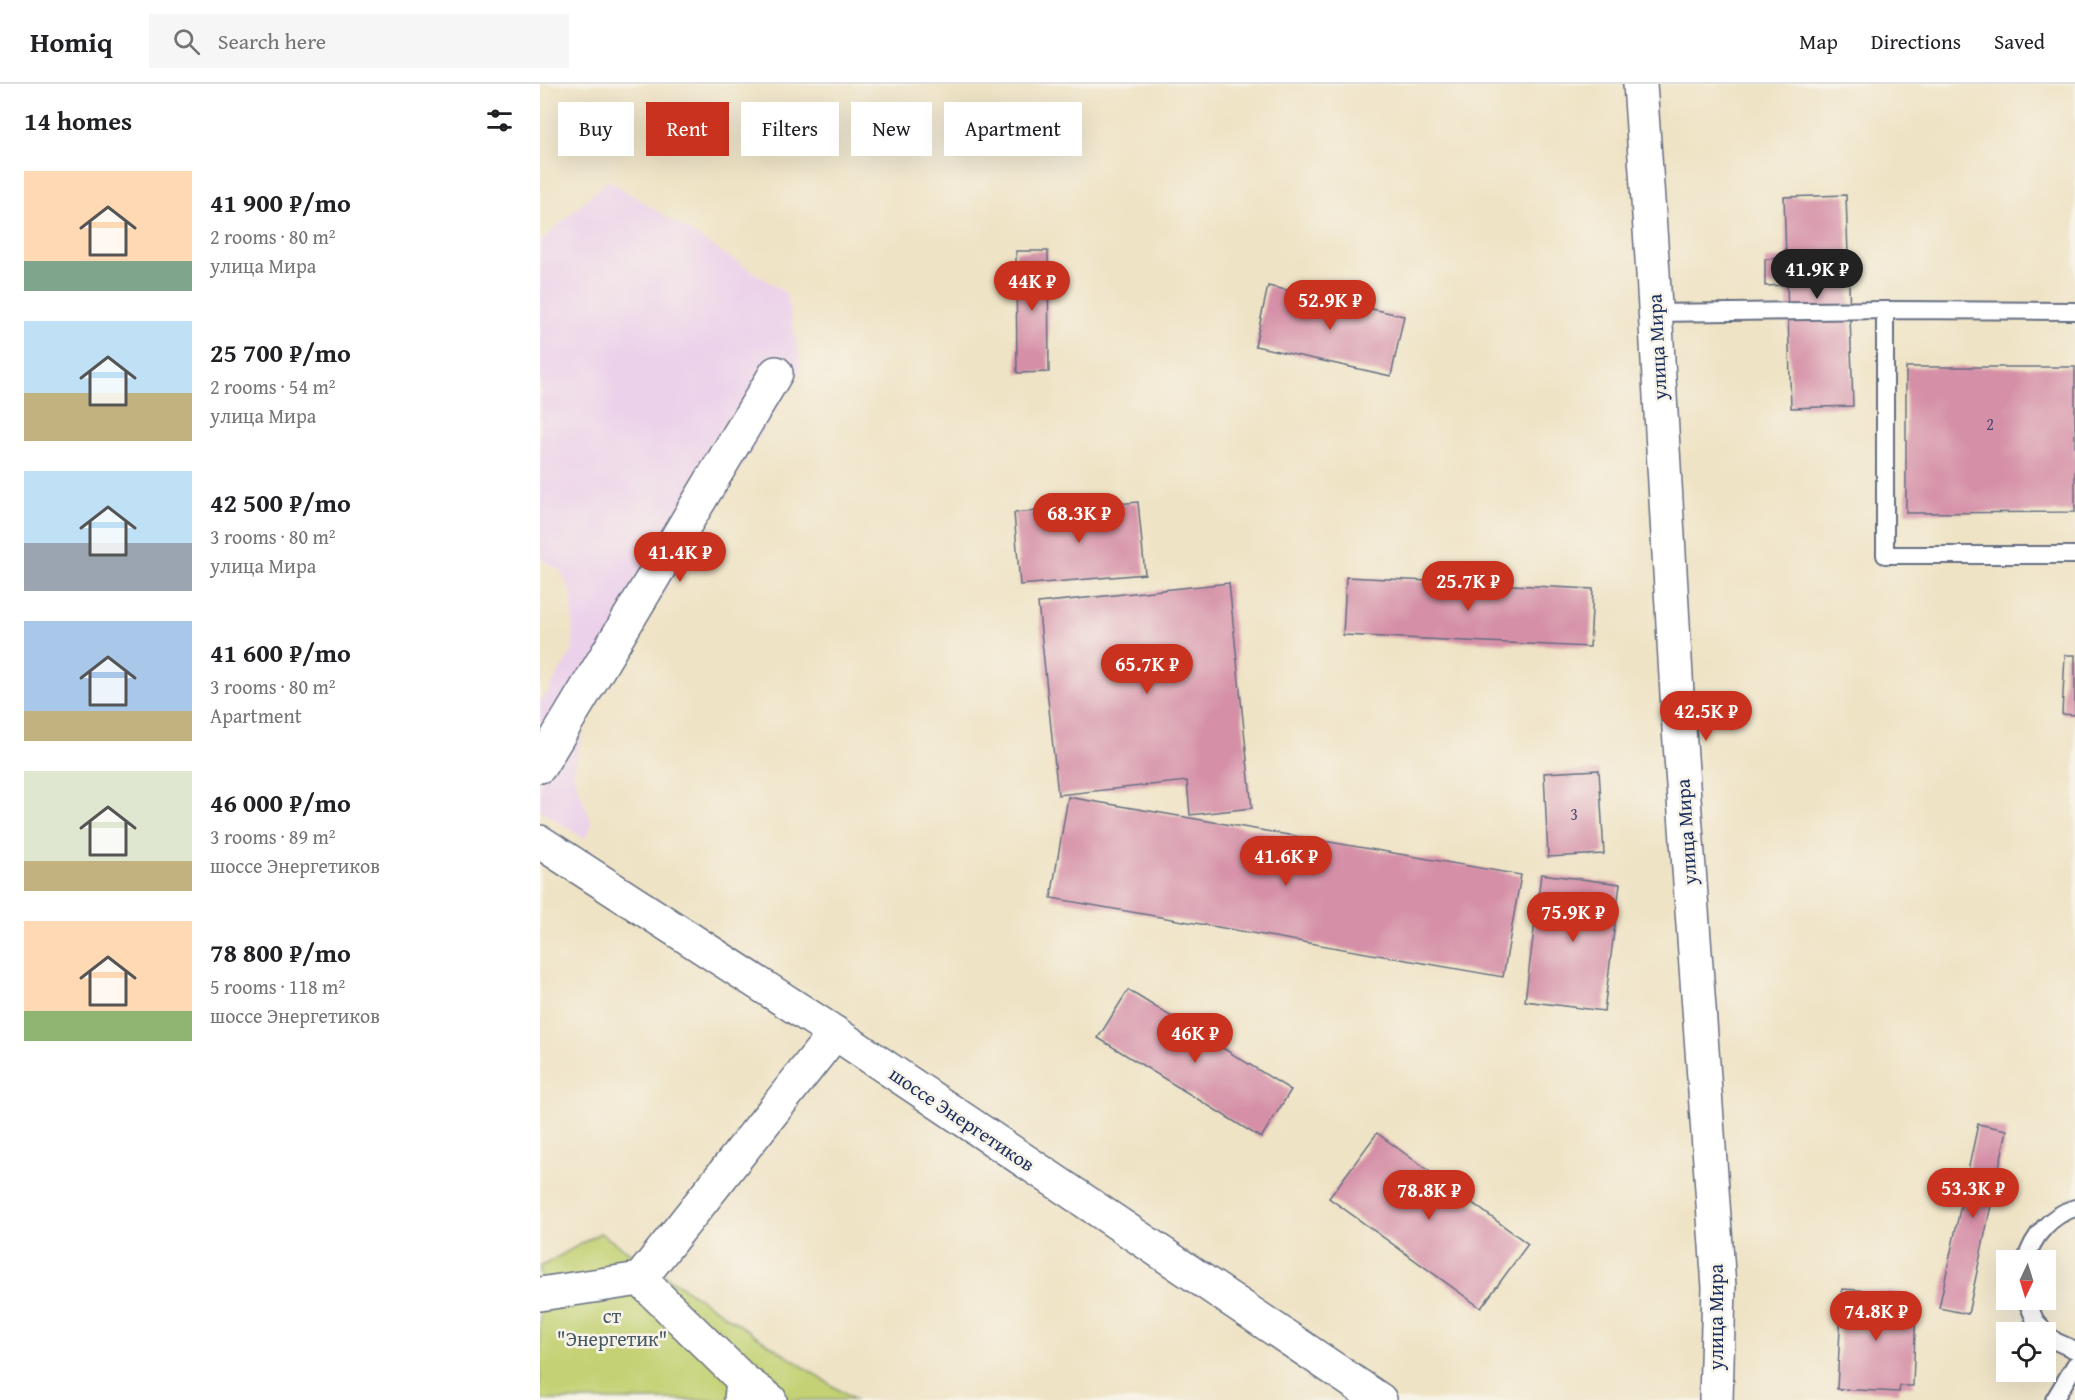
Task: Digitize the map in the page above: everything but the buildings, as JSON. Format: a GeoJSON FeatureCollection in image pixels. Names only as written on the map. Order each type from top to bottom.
{"type":"FeatureCollection","features":[{"type":"Feature","properties":{"kind":"street","name":"улица Мира"},"geometry":{"type":"LineString","coordinates":[[1640,84],[1656,313],[1680,741],[1719,1287],[1716,1400]]}},
{"type":"Feature","properties":{"kind":"street"},"geometry":{"type":"LineString","coordinates":[[540,766],[776,373]]}},
{"type":"Feature","properties":{"kind":"street","name":"шоссе Энергетиков"},"geometry":{"type":"LineString","coordinates":[[540,842],[835,1034],[1380,1400]]}},
{"type":"Feature","properties":{"kind":"street"},"geometry":{"type":"LineString","coordinates":[[540,1294],[640,1279],[835,1034]]}},
{"type":"Feature","properties":{"kind":"street"},"geometry":{"type":"LineString","coordinates":[[640,1279],[742,1390],[770,1400]]}},
{"type":"Feature","properties":{"kind":"lane"},"geometry":{"type":"LineString","coordinates":[[1656,313],[1885,310],[2075,311]]}},
{"type":"Feature","properties":{"kind":"lane"},"geometry":{"type":"LineString","coordinates":[[1885,310],[1885,555],[2075,555]]}},
{"type":"Feature","properties":{"kind":"lane"},"geometry":{"type":"LineString","coordinates":[[2029,1250],[2045,1226],[2075,1208]]}},
{"type":"Feature","properties":{"kind":"lane"},"geometry":{"type":"LineString","coordinates":[[2056,1341],[2075,1350]]}},
{"type":"Feature","properties":{"kind":"lane"},"geometry":{"type":"LineString","coordinates":[[2054,1400],[2075,1365]]}},
{"type":"Feature","properties":{"kind":"shaded area"},"geometry":{"type":"Polygon","coordinates":[[[608,180],[786,293],[802,368],[586,718],[573,774],[592,824],[585,839],[540,810],[540,700],[546,695],[573,649],[572,596],[561,571],[540,558],[540,242],[608,180]]]}},
{"type":"Feature","properties":{"kind":"green space","name":"ст \"Энергетик\""},"geometry":{"type":"Polygon","coordinates":[[[600,1233],[854,1400],[540,1400],[540,1267],[600,1233]]]}}]}
